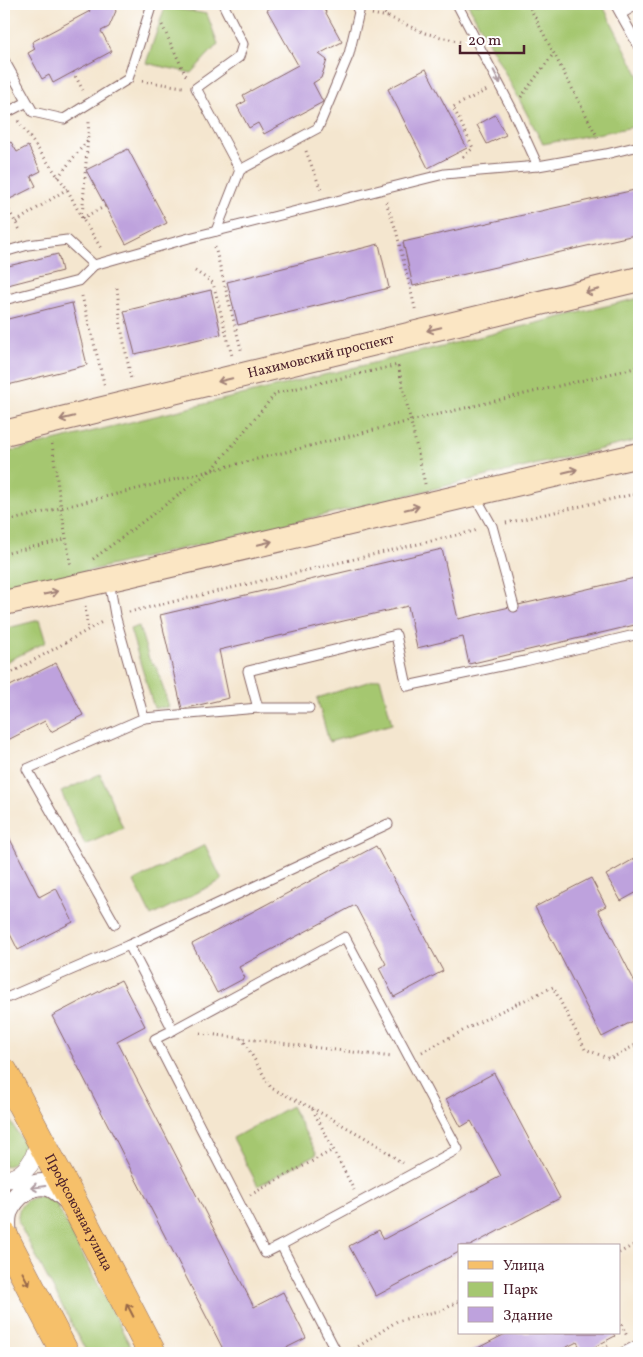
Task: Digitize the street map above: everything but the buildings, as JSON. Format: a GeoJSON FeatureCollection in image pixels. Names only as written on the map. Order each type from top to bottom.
{"type":"FeatureCollection","features":[{"type":"Feature","properties":{"kind":"main road","name":"Нахимовский проспект"},"geometry":{"type":"LineString","coordinates":[[4,433],[639,279]]}},
{"type":"Feature","properties":{"kind":"main road"},"geometry":{"type":"LineString","coordinates":[[4,603],[639,455]]}},
{"type":"Feature","properties":{"kind":"main road","name":"Профсоюзная улица"},"geometry":{"type":"LineString","coordinates":[[4,1072],[152,1353]]}},
{"type":"Feature","properties":{"kind":"main road"},"geometry":{"type":"LineString","coordinates":[[6,1240],[65,1353]]}},
{"type":"Feature","properties":{"kind":"street"},"geometry":{"type":"LineString","coordinates":[[4,1179],[10,1179],[22,1174],[31,1161],[37,1147],[37,1134]]}},
{"type":"Feature","properties":{"kind":"street"},"geometry":{"type":"LineString","coordinates":[[6,1240],[5,1226],[7,1213],[14,1200],[25,1190],[36,1184],[49,1186],[60,1192],[77,1209]]}},
{"type":"Feature","properties":{"kind":"lane"},"geometry":{"type":"LineString","coordinates":[[4,60],[33,112],[64,120],[128,79],[152,4]]}},
{"type":"Feature","properties":{"kind":"lane"},"geometry":{"type":"LineString","coordinates":[[223,4],[243,44],[239,57],[194,88],[240,170]]}},
{"type":"Feature","properties":{"kind":"lane"},"geometry":{"type":"LineString","coordinates":[[213,232],[240,170],[318,128],[349,54],[358,12],[355,4]]}},
{"type":"Feature","properties":{"kind":"lane"},"geometry":{"type":"LineString","coordinates":[[457,4],[500,83],[538,166]]}},
{"type":"Feature","properties":{"kind":"lane"},"geometry":{"type":"LineString","coordinates":[[615,4],[639,48]]}},
{"type":"Feature","properties":{"kind":"lane"},"geometry":{"type":"LineString","coordinates":[[621,14],[638,4]]}},
{"type":"Feature","properties":{"kind":"lane"},"geometry":{"type":"LineString","coordinates":[[7,112],[28,102]]}},
{"type":"Feature","properties":{"kind":"lane"},"geometry":{"type":"LineString","coordinates":[[4,300],[78,280],[94,265],[213,232],[444,174],[538,166],[639,146]]}},
{"type":"Feature","properties":{"kind":"lane"},"geometry":{"type":"LineString","coordinates":[[4,252],[28,245],[67,240],[94,265]]}},
{"type":"Feature","properties":{"kind":"lane"},"geometry":{"type":"LineString","coordinates":[[474,494],[492,526],[514,607]]}},
{"type":"Feature","properties":{"kind":"lane"},"geometry":{"type":"LineString","coordinates":[[108,580],[115,615],[144,718]]}},
{"type":"Feature","properties":{"kind":"lane"},"geometry":{"type":"LineString","coordinates":[[258,708],[248,671],[396,634],[406,686],[524,656],[639,634]]}},
{"type":"Feature","properties":{"kind":"lane"},"geometry":{"type":"LineString","coordinates":[[115,924],[27,769],[144,718],[258,708],[309,708]]}},
{"type":"Feature","properties":{"kind":"lane"},"geometry":{"type":"LineString","coordinates":[[4,999],[129,946],[388,824]]}},
{"type":"Feature","properties":{"kind":"lane"},"geometry":{"type":"LineString","coordinates":[[345,937],[410,1059],[458,1149],[265,1253],[155,1039],[345,937]]}},
{"type":"Feature","properties":{"kind":"lane"},"geometry":{"type":"LineString","coordinates":[[129,946],[173,1030]]}},
{"type":"Feature","properties":{"kind":"lane"},"geometry":{"type":"LineString","coordinates":[[281,1245],[337,1353]]}},
{"type":"Feature","properties":{"kind":"lane"},"geometry":{"type":"LineString","coordinates":[[622,1353],[639,1344]]}},
{"type":"Feature","properties":{"kind":"path"},"geometry":{"type":"LineString","coordinates":[[325,12],[340,4]]}},
{"type":"Feature","properties":{"kind":"path"},"geometry":{"type":"LineString","coordinates":[[373,4],[389,17],[425,33],[481,48]]}},
{"type":"Feature","properties":{"kind":"path"},"geometry":{"type":"LineString","coordinates":[[528,4],[606,154]]}},
{"type":"Feature","properties":{"kind":"path"},"geometry":{"type":"LineString","coordinates":[[147,19],[160,22],[194,88]]}},
{"type":"Feature","properties":{"kind":"path"},"geometry":{"type":"LineString","coordinates":[[512,109],[554,53]]}},
{"type":"Feature","properties":{"kind":"path"},"geometry":{"type":"LineString","coordinates":[[73,72],[90,103],[82,218]]}},
{"type":"Feature","properties":{"kind":"path"},"geometry":{"type":"LineString","coordinates":[[128,79],[194,88]]}},
{"type":"Feature","properties":{"kind":"path"},"geometry":{"type":"LineString","coordinates":[[444,174],[473,148],[454,107],[500,83]]}},
{"type":"Feature","properties":{"kind":"path"},"geometry":{"type":"LineString","coordinates":[[7,112],[67,190],[109,261]]}},
{"type":"Feature","properties":{"kind":"path"},"geometry":{"type":"LineString","coordinates":[[300,137],[326,203]]}},
{"type":"Feature","properties":{"kind":"path"},"geometry":{"type":"LineString","coordinates":[[58,177],[87,141]]}},
{"type":"Feature","properties":{"kind":"path"},"geometry":{"type":"LineString","coordinates":[[16,222],[67,190]]}},
{"type":"Feature","properties":{"kind":"path"},"geometry":{"type":"LineString","coordinates":[[382,190],[396,230],[417,316]]}},
{"type":"Feature","properties":{"kind":"path"},"geometry":{"type":"LineString","coordinates":[[4,202],[28,245]]}},
{"type":"Feature","properties":{"kind":"path"},"geometry":{"type":"LineString","coordinates":[[82,218],[106,206]]}},
{"type":"Feature","properties":{"kind":"path"},"geometry":{"type":"LineString","coordinates":[[213,232],[243,359]]}},
{"type":"Feature","properties":{"kind":"path"},"geometry":{"type":"LineString","coordinates":[[195,271],[213,283],[233,362]]}},
{"type":"Feature","properties":{"kind":"path"},"geometry":{"type":"LineString","coordinates":[[78,280],[106,393]]}},
{"type":"Feature","properties":{"kind":"path"},"geometry":{"type":"LineString","coordinates":[[117,288],[133,387]]}},
{"type":"Feature","properties":{"kind":"path"},"geometry":{"type":"LineString","coordinates":[[88,563],[213,469],[276,392],[398,365],[425,485]]}},
{"type":"Feature","properties":{"kind":"path"},"geometry":{"type":"LineString","coordinates":[[4,522],[213,469],[639,367]]}},
{"type":"Feature","properties":{"kind":"path"},"geometry":{"type":"LineString","coordinates":[[51,436],[71,569]]}},
{"type":"Feature","properties":{"kind":"path"},"geometry":{"type":"LineString","coordinates":[[115,615],[639,493]]}},
{"type":"Feature","properties":{"kind":"path"},"geometry":{"type":"LineString","coordinates":[[4,554],[66,539]]}},
{"type":"Feature","properties":{"kind":"path"},"geometry":{"type":"LineString","coordinates":[[4,677],[88,630]]}},
{"type":"Feature","properties":{"kind":"path"},"geometry":{"type":"LineString","coordinates":[[173,1030],[410,1059],[497,1013],[553,987],[586,1049],[610,1059],[639,1043]]}},
{"type":"Feature","properties":{"kind":"path"},"geometry":{"type":"LineString","coordinates":[[242,1038],[272,1088],[373,1142],[415,1172]]}},
{"type":"Feature","properties":{"kind":"path"},"geometry":{"type":"LineString","coordinates":[[312,1108],[360,1201]]}},
{"type":"Feature","properties":{"kind":"path"},"geometry":{"type":"LineString","coordinates":[[238,1201],[333,1150]]}},
{"type":"Feature","properties":{"kind":"path"},"geometry":{"type":"LineString","coordinates":[[620,1252],[639,1242]]}},
{"type":"Feature","properties":{"kind":"path"},"geometry":{"type":"LineString","coordinates":[[347,1353],[397,1321],[443,1310],[458,1302]]}},
{"type":"Feature","properties":{"kind":"green space"},"geometry":{"type":"Polygon","coordinates":[[[468,4],[602,4],[639,76],[639,126],[543,144],[468,4]]]}},
{"type":"Feature","properties":{"kind":"green space"},"geometry":{"type":"Polygon","coordinates":[[[165,7],[207,14],[218,44],[191,73],[146,63],[165,7]]]}},
{"type":"Feature","properties":{"kind":"green space"},"geometry":{"type":"Polygon","coordinates":[[[639,298],[639,440],[4,591],[4,453],[639,298]]]}},
{"type":"Feature","properties":{"kind":"green space"},"geometry":{"type":"Polygon","coordinates":[[[39,620],[46,642],[4,663],[4,629],[39,620]]]}},
{"type":"Feature","properties":{"kind":"green space"},"geometry":{"type":"Polygon","coordinates":[[[139,626],[149,659],[157,668],[169,707],[154,708],[130,629],[139,626]]]}},
{"type":"Feature","properties":{"kind":"green space"},"geometry":{"type":"Polygon","coordinates":[[[380,678],[392,724],[329,742],[317,698],[380,678]]]}},
{"type":"Feature","properties":{"kind":"green space"},"geometry":{"type":"Polygon","coordinates":[[[100,774],[123,828],[85,845],[61,792],[100,774]]]}},
{"type":"Feature","properties":{"kind":"green space"},"geometry":{"type":"Polygon","coordinates":[[[205,845],[222,880],[151,916],[134,881],[205,845]]]}},
{"type":"Feature","properties":{"kind":"green space"},"geometry":{"type":"Polygon","coordinates":[[[291,1106],[317,1154],[258,1186],[233,1138],[291,1106]]]}},
{"type":"Feature","properties":{"kind":"green space"},"geometry":{"type":"Polygon","coordinates":[[[4,1110],[25,1145],[18,1159],[4,1167],[4,1110]]]}},
{"type":"Feature","properties":{"kind":"green space"},"geometry":{"type":"Polygon","coordinates":[[[40,1196],[49,1198],[56,1204],[134,1353],[87,1353],[18,1222],[20,1208],[23,1204],[30,1199],[40,1196]]]}}]}
